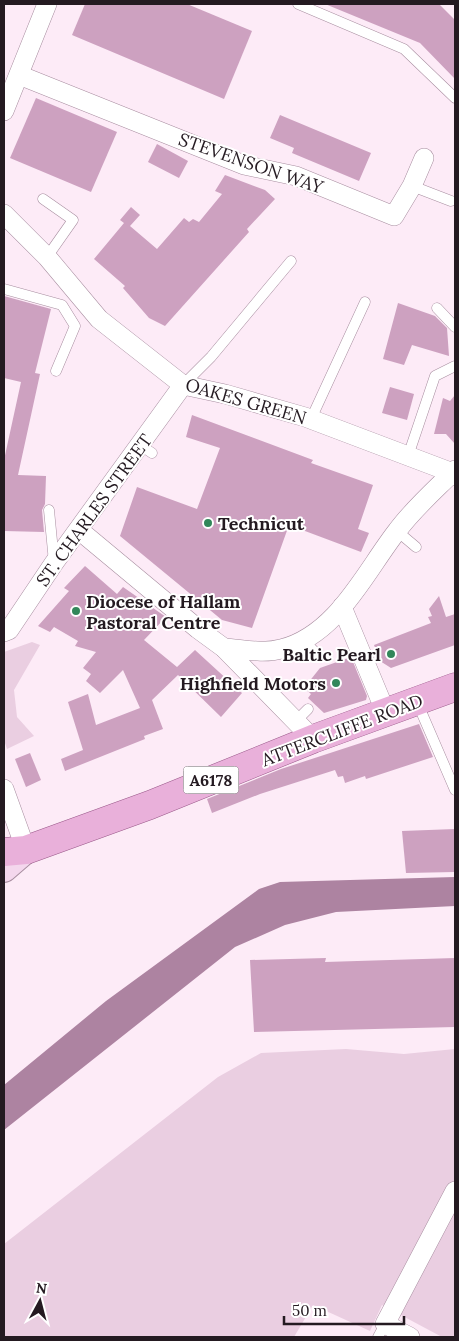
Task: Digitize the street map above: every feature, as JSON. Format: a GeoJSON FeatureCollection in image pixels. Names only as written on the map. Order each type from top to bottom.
{"type":"FeatureCollection","features":[{"type":"Feature","properties":{"kind":"main road","name":"ATTERCLIFFE ROAD"},"geometry":{"type":"LineString","coordinates":[[15,851],[150,805],[306,723],[386,713],[455,687]]}},
{"type":"Feature","properties":{"kind":"main road"},"geometry":{"type":"LineString","coordinates":[[4,869],[15,851]]}},
{"type":"Feature","properties":{"kind":"street"},"geometry":{"type":"LineString","coordinates":[[4,111],[47,4]]}},
{"type":"Feature","properties":{"kind":"street","name":"STEVENSON WAY"},"geometry":{"type":"LineString","coordinates":[[19,75],[244,165],[296,176],[394,216],[412,186],[424,158]]}},
{"type":"Feature","properties":{"kind":"street","name":"OAKES GREEN"},"geometry":{"type":"LineString","coordinates":[[4,214],[47,257],[99,319],[183,385],[225,394],[311,419],[454,473]]}},
{"type":"Feature","properties":{"kind":"street","name":"ST. CHARLES STREET"},"geometry":{"type":"LineString","coordinates":[[4,632],[9,630],[54,563],[79,530],[146,449],[183,385]]}},
{"type":"Feature","properties":{"kind":"street"},"geometry":{"type":"LineString","coordinates":[[224,648],[264,651],[280,649],[303,640],[342,608],[418,504],[454,473]]}},
{"type":"Feature","properties":{"kind":"street"},"geometry":{"type":"LineString","coordinates":[[79,530],[224,648],[306,723]]}},
{"type":"Feature","properties":{"kind":"street"},"geometry":{"type":"LineString","coordinates":[[342,608],[386,713]]}},
{"type":"Feature","properties":{"kind":"street"},"geometry":{"type":"LineString","coordinates":[[4,789],[15,851]]}},
{"type":"Feature","properties":{"kind":"street"},"geometry":{"type":"LineString","coordinates":[[410,1337],[381,1331],[455,1191]]}},
{"type":"Feature","properties":{"kind":"lane"},"geometry":{"type":"LineString","coordinates":[[298,4],[404,50],[455,98]]}},
{"type":"Feature","properties":{"kind":"lane"},"geometry":{"type":"LineString","coordinates":[[412,186],[451,201]]}},
{"type":"Feature","properties":{"kind":"lane"},"geometry":{"type":"LineString","coordinates":[[43,199],[73,220],[47,257]]}},
{"type":"Feature","properties":{"kind":"lane"},"geometry":{"type":"LineString","coordinates":[[183,385],[211,357],[292,261]]}},
{"type":"Feature","properties":{"kind":"lane"},"geometry":{"type":"LineString","coordinates":[[4,289],[62,305],[75,326],[56,372]]}},
{"type":"Feature","properties":{"kind":"lane"},"geometry":{"type":"LineString","coordinates":[[311,419],[365,302]]}},
{"type":"Feature","properties":{"kind":"lane"},"geometry":{"type":"LineString","coordinates":[[437,308],[455,327]]}},
{"type":"Feature","properties":{"kind":"lane"},"geometry":{"type":"LineString","coordinates":[[408,456],[435,376],[455,366]]}},
{"type":"Feature","properties":{"kind":"lane"},"geometry":{"type":"LineString","coordinates":[[49,510],[54,563]]}},
{"type":"Feature","properties":{"kind":"lane"},"geometry":{"type":"LineString","coordinates":[[397,531],[416,547]]}},
{"type":"Feature","properties":{"kind":"lane"},"geometry":{"type":"LineString","coordinates":[[303,640],[318,655]]}},
{"type":"Feature","properties":{"kind":"lane"},"geometry":{"type":"LineString","coordinates":[[417,702],[455,790]]}},
{"type":"Feature","properties":{"kind":"shaded area"},"geometry":{"type":"Polygon","coordinates":[[[32,642],[40,645],[14,690],[17,717],[34,736],[7,749],[4,740],[4,652],[32,642]]]}},
{"type":"Feature","properties":{"kind":"shaded area"},"geometry":{"type":"Polygon","coordinates":[[[455,877],[455,906],[336,912],[285,925],[235,947],[4,1130],[4,1085],[106,1001],[259,889],[280,882],[455,877]]]}},
{"type":"Feature","properties":{"kind":"shaded area"},"geometry":{"type":"Polygon","coordinates":[[[346,1049],[404,1054],[455,1049],[455,1337],[442,1337],[382,1305],[370,1331],[313,1305],[294,1337],[4,1337],[4,1244],[218,1077],[261,1053],[346,1049]]]}},
{"type":"Feature","properties":{"kind":"building"},"geometry":{"type":"Polygon","coordinates":[[[85,4],[187,4],[252,31],[224,99],[72,35],[85,4]]]}},
{"type":"Feature","properties":{"kind":"building"},"geometry":{"type":"Polygon","coordinates":[[[325,4],[439,4],[455,20],[455,79],[420,43],[325,4]]]}},
{"type":"Feature","properties":{"kind":"building"},"geometry":{"type":"Polygon","coordinates":[[[36,98],[117,132],[91,192],[10,158],[36,98]]]}},
{"type":"Feature","properties":{"kind":"building"},"geometry":{"type":"Polygon","coordinates":[[[280,115],[371,153],[359,181],[292,153],[294,148],[270,138],[280,115]]]}},
{"type":"Feature","properties":{"kind":"building"},"geometry":{"type":"Polygon","coordinates":[[[157,144],[188,161],[179,178],[148,162],[157,144]]]}},
{"type":"Feature","properties":{"kind":"building"},"geometry":{"type":"Polygon","coordinates":[[[225,175],[265,190],[275,199],[247,229],[249,232],[165,326],[149,318],[123,288],[125,286],[94,259],[124,223],[120,220],[131,207],[140,215],[130,226],[157,249],[184,218],[189,222],[193,219],[199,222],[222,194],[215,191],[225,175]]]}},
{"type":"Feature","properties":{"kind":"building"},"geometry":{"type":"Polygon","coordinates":[[[4,296],[51,309],[35,373],[40,374],[18,475],[46,476],[45,504],[42,510],[44,532],[4,531],[4,460],[21,382],[4,378],[4,296]]]}},
{"type":"Feature","properties":{"kind":"building"},"geometry":{"type":"Polygon","coordinates":[[[398,303],[435,316],[447,328],[449,356],[412,345],[404,365],[383,359],[398,303]]]}},
{"type":"Feature","properties":{"kind":"building"},"geometry":{"type":"Polygon","coordinates":[[[390,387],[414,394],[407,420],[382,413],[390,387]]]}},
{"type":"Feature","properties":{"kind":"building"},"geometry":{"type":"Polygon","coordinates":[[[455,395],[455,444],[446,434],[434,434],[443,398],[450,401],[455,395]]]}},
{"type":"Feature","properties":{"kind":"building","name":"Technicut"},"geometry":{"type":"Polygon","coordinates":[[[192,415],[313,460],[311,463],[373,485],[358,529],[369,533],[361,552],[289,525],[252,628],[222,620],[120,536],[137,487],[197,509],[220,448],[186,437],[192,415]]]}},
{"type":"Feature","properties":{"kind":"building"},"geometry":{"type":"Polygon","coordinates":[[[85,566],[117,594],[123,587],[166,617],[144,640],[177,667],[195,650],[242,693],[221,717],[178,675],[152,700],[163,729],[144,736],[145,739],[65,771],[61,759],[83,750],[68,702],[88,694],[96,725],[140,708],[123,670],[100,693],[86,681],[91,674],[83,668],[96,652],[75,646],[78,641],[54,627],[50,632],[38,626],[69,591],[64,588],[85,566]]]}},
{"type":"Feature","properties":{"kind":"building"},"geometry":{"type":"Polygon","coordinates":[[[439,596],[446,617],[455,614],[455,645],[391,668],[380,661],[374,645],[431,623],[428,617],[432,616],[429,609],[439,596]]]}},
{"type":"Feature","properties":{"kind":"building","name":"Highfield Motors"},"geometry":{"type":"Polygon","coordinates":[[[351,657],[367,696],[366,700],[324,713],[308,698],[311,694],[304,688],[320,668],[351,657]]]}},
{"type":"Feature","properties":{"kind":"building"},"geometry":{"type":"Polygon","coordinates":[[[419,724],[433,757],[366,779],[365,776],[345,783],[343,776],[338,777],[335,770],[260,794],[212,813],[207,799],[281,769],[419,724]]]}},
{"type":"Feature","properties":{"kind":"building"},"geometry":{"type":"Polygon","coordinates":[[[30,753],[41,780],[26,787],[15,759],[30,753]]]}},
{"type":"Feature","properties":{"kind":"building"},"geometry":{"type":"Polygon","coordinates":[[[455,829],[455,872],[406,873],[402,831],[455,829]]]}},
{"type":"Feature","properties":{"kind":"building"},"geometry":{"type":"Polygon","coordinates":[[[326,958],[325,962],[455,958],[455,1027],[254,1032],[250,960],[326,958]]]}},
{"type":"Feature","properties":{"kind":"place","name":"Technicut"},"geometry":{"type":"Point","coordinates":[208,523]}},
{"type":"Feature","properties":{"kind":"place","name":"Diocese of Hallam Pastoral Centre"},"geometry":{"type":"Point","coordinates":[76,611]}},
{"type":"Feature","properties":{"kind":"place","name":"Baltic Pearl"},"geometry":{"type":"Point","coordinates":[391,654]}},
{"type":"Feature","properties":{"kind":"place","name":"Highfield Motors"},"geometry":{"type":"Point","coordinates":[336,683]}}]}
